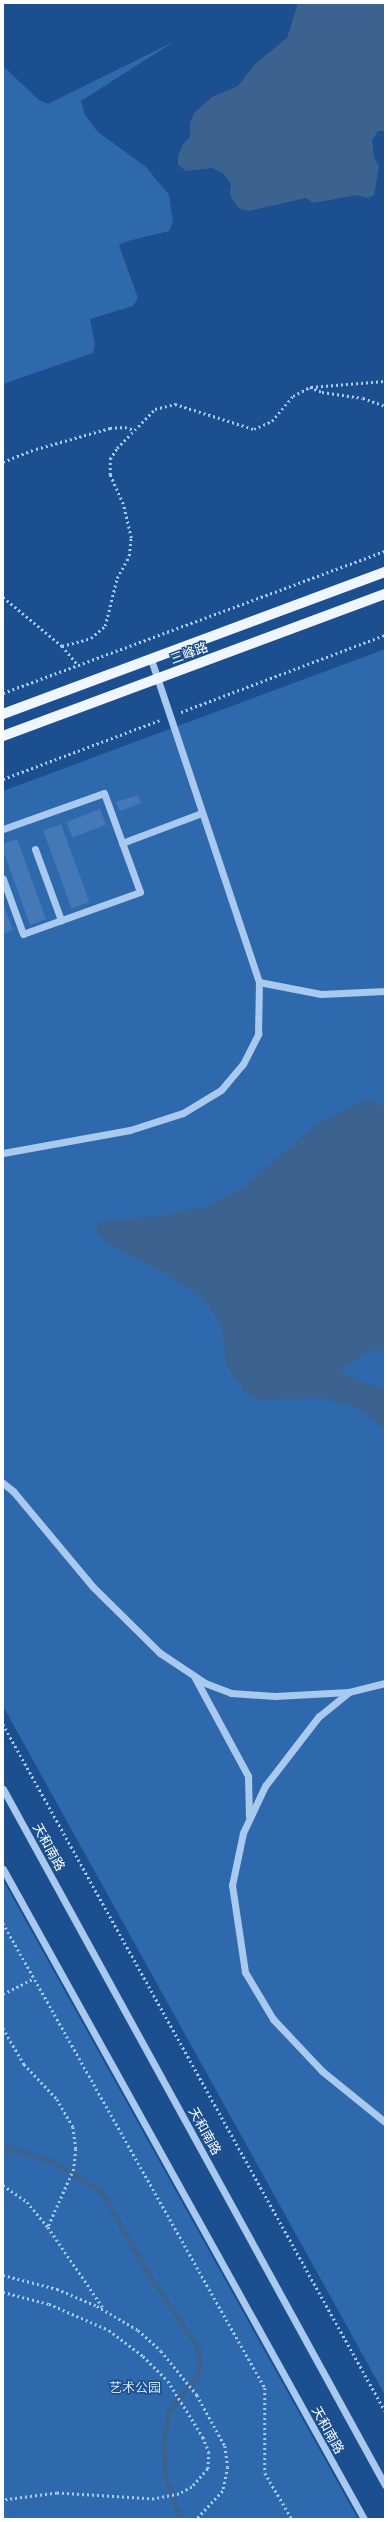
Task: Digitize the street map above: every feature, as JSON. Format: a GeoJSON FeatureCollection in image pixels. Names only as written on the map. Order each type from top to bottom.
{"type":"FeatureCollection","features":[{"type":"Feature","properties":{"kind":"main road","name":"三峰路"},"geometry":{"type":"LineString","coordinates":[[3,714],[385,572]]}},
{"type":"Feature","properties":{"kind":"main road","name":"三峰路"},"geometry":{"type":"LineString","coordinates":[[3,736],[385,594]]}},
{"type":"Feature","properties":{"kind":"street"},"geometry":{"type":"LineString","coordinates":[[3,1153],[130,1130],[183,1113],[221,1090],[243,1064],[258,1034],[259,982],[151,659]]}},
{"type":"Feature","properties":{"kind":"street"},"geometry":{"type":"LineString","coordinates":[[3,829],[104,793],[140,892],[23,934],[3,879]]}},
{"type":"Feature","properties":{"kind":"street"},"geometry":{"type":"LineString","coordinates":[[122,843],[202,813]]}},
{"type":"Feature","properties":{"kind":"street"},"geometry":{"type":"LineString","coordinates":[[35,849],[61,920]]}},
{"type":"Feature","properties":{"kind":"street"},"geometry":{"type":"LineString","coordinates":[[259,982],[321,994],[385,990]]}},
{"type":"Feature","properties":{"kind":"street"},"geometry":{"type":"LineString","coordinates":[[3,1483],[13,1491],[93,1587],[160,1653],[193,1674],[232,1693],[275,1696],[349,1692],[385,1683]]}},
{"type":"Feature","properties":{"kind":"street"},"geometry":{"type":"LineString","coordinates":[[193,1674],[248,1776],[249,1819]]}},
{"type":"Feature","properties":{"kind":"street"},"geometry":{"type":"LineString","coordinates":[[349,1692],[318,1716],[265,1786],[243,1833],[232,1885],[245,1972],[273,2019],[322,2071],[385,2122]]}},
{"type":"Feature","properties":{"kind":"street","name":"天和南路"},"geometry":{"type":"LineString","coordinates":[[3,1789],[385,2484]]}},
{"type":"Feature","properties":{"kind":"street","name":"天和南路"},"geometry":{"type":"LineString","coordinates":[[3,1869],[364,2519]]}},
{"type":"Feature","properties":{"kind":"path"},"geometry":{"type":"LineString","coordinates":[[62,646],[91,638],[105,626],[117,578],[129,556],[131,538],[123,504],[110,475],[110,459],[134,430],[155,409],[175,404],[254,429],[272,421],[293,396],[310,387],[385,381]]}},
{"type":"Feature","properties":{"kind":"path"},"geometry":{"type":"LineString","coordinates":[[310,387],[322,392],[363,398],[385,406]]}},
{"type":"Feature","properties":{"kind":"path"},"geometry":{"type":"LineString","coordinates":[[3,462],[36,449],[110,428],[125,427],[134,430]]}},
{"type":"Feature","properties":{"kind":"path"},"geometry":{"type":"LineString","coordinates":[[3,693],[385,551]]}},
{"type":"Feature","properties":{"kind":"path"},"geometry":{"type":"LineString","coordinates":[[3,597],[62,646],[78,665]]}},
{"type":"Feature","properties":{"kind":"path"},"geometry":{"type":"LineString","coordinates":[[3,779],[385,635]]}},
{"type":"Feature","properties":{"kind":"path"},"geometry":{"type":"LineString","coordinates":[[3,1724],[385,2411]]}},
{"type":"Feature","properties":{"kind":"path"},"geometry":{"type":"LineString","coordinates":[[3,1923],[264,2388],[265,2473],[292,2519]]}},
{"type":"Feature","properties":{"kind":"path"},"geometry":{"type":"LineString","coordinates":[[3,1994],[34,1978]]}},
{"type":"Feature","properties":{"kind":"path"},"geometry":{"type":"LineString","coordinates":[[3,2028],[24,2064],[50,2090],[73,2127],[76,2149],[74,2169],[48,2227]]}},
{"type":"Feature","properties":{"kind":"path"},"geometry":{"type":"LineString","coordinates":[[3,2185],[27,2202],[48,2227],[106,2311]]}},
{"type":"Feature","properties":{"kind":"path"},"geometry":{"type":"LineString","coordinates":[[3,2275],[57,2289],[106,2311],[138,2330],[160,2351],[197,2395],[225,2446],[228,2467],[223,2491],[197,2519]]}},
{"type":"Feature","properties":{"kind":"path"},"geometry":{"type":"LineString","coordinates":[[3,2292],[49,2304],[109,2330],[143,2356],[172,2388],[203,2437],[209,2452],[208,2469],[192,2487],[179,2494],[160,2498],[114,2498],[57,2494],[3,2500]]}},
{"type":"Feature","properties":{"kind":"green space"},"geometry":{"type":"Polygon","coordinates":[[[175,41],[81,101],[85,115],[98,132],[146,167],[169,195],[173,222],[169,231],[128,241],[119,245],[138,298],[133,306],[90,319],[95,345],[93,353],[3,384],[3,66],[39,100],[48,104],[175,41]]]}},
{"type":"Feature","properties":{"kind":"green space"},"geometry":{"type":"Polygon","coordinates":[[[385,649],[385,2395],[3,1706],[3,791],[385,649]]]}},
{"type":"Feature","properties":{"kind":"green space","name":"艺术公园"},"geometry":{"type":"Polygon","coordinates":[[[3,1880],[358,2519],[3,2519],[3,1880]]]}},
{"type":"Feature","properties":{"kind":"shaded area"},"geometry":{"type":"Polygon","coordinates":[[[298,3],[385,3],[385,131],[378,131],[372,140],[374,157],[379,167],[374,195],[368,198],[357,195],[313,203],[306,198],[249,211],[238,208],[230,195],[231,185],[224,174],[212,168],[186,171],[178,165],[178,156],[183,144],[190,137],[190,123],[194,113],[212,97],[238,86],[255,64],[287,38],[298,3]]]}},
{"type":"Feature","properties":{"kind":"shaded area"},"geometry":{"type":"Polygon","coordinates":[[[370,1098],[385,1109],[385,1351],[370,1350],[339,1371],[385,1391],[385,1430],[358,1408],[324,1398],[256,1399],[245,1392],[226,1365],[221,1324],[205,1300],[173,1278],[104,1241],[95,1226],[105,1221],[161,1216],[207,1206],[245,1186],[316,1125],[370,1098]]]}},
{"type":"Feature","properties":{"kind":"building"},"geometry":{"type":"Polygon","coordinates":[[[138,795],[141,803],[120,811],[116,802],[138,795]]]}},
{"type":"Feature","properties":{"kind":"building"},"geometry":{"type":"Polygon","coordinates":[[[100,809],[106,825],[72,838],[66,822],[100,809]]]}},
{"type":"Feature","properties":{"kind":"building"},"geometry":{"type":"Polygon","coordinates":[[[61,824],[89,902],[72,908],[43,830],[61,824]]]}},
{"type":"Feature","properties":{"kind":"building"},"geometry":{"type":"Polygon","coordinates":[[[17,839],[46,919],[30,925],[3,850],[3,844],[17,839]]]}},
{"type":"Feature","properties":{"kind":"building"},"geometry":{"type":"Polygon","coordinates":[[[3,904],[13,930],[3,934],[3,904]]]}},
{"type":"Feature","properties":{"kind":"waterway"},"geometry":{"type":"LineString","coordinates":[[3,2146],[55,2163],[101,2191],[149,2275],[197,2347],[200,2364],[196,2378],[169,2410],[163,2444],[166,2479],[180,2519]]}}]}
